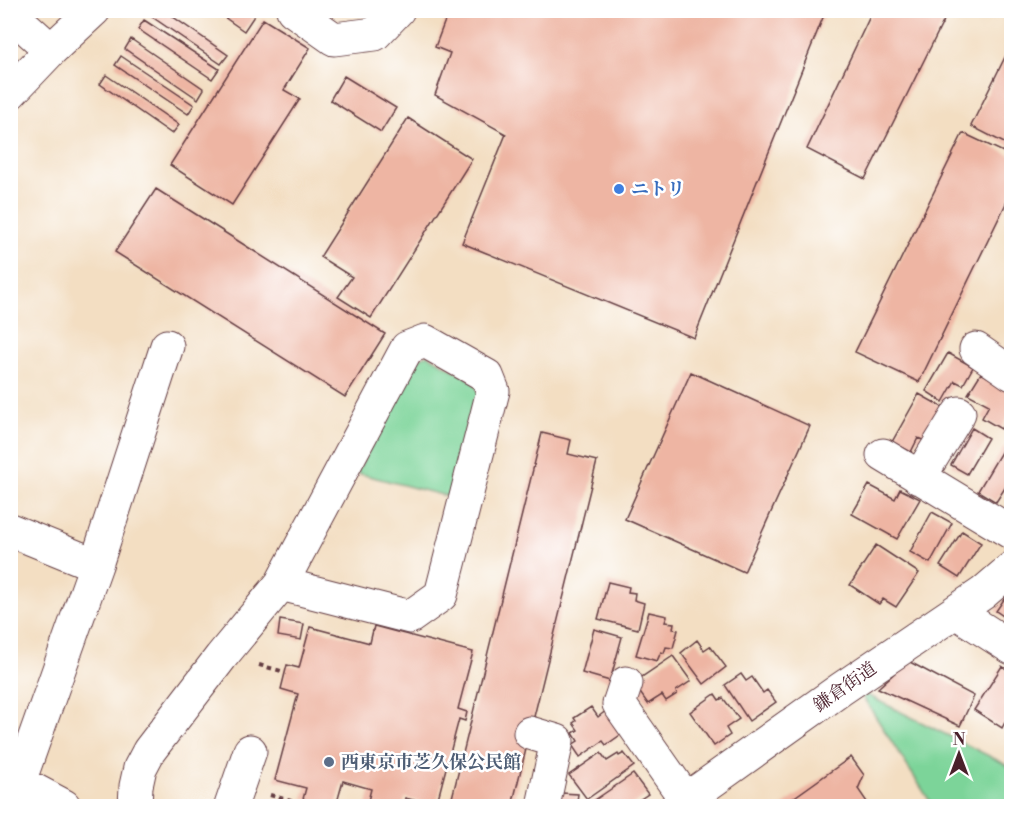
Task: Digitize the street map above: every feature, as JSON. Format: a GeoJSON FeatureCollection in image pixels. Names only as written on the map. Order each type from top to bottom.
{"type":"FeatureCollection","features":[{"type":"Feature","properties":{"kind":"street"},"geometry":{"type":"LineString","coordinates":[[10,93],[94,10]]}},
{"type":"Feature","properties":{"kind":"street"},"geometry":{"type":"LineString","coordinates":[[293,10],[334,39],[349,28],[375,34],[398,10]]}},
{"type":"Feature","properties":{"kind":"street"},"geometry":{"type":"LineString","coordinates":[[10,13],[51,50]]}},
{"type":"Feature","properties":{"kind":"street"},"geometry":{"type":"LineString","coordinates":[[135,807],[140,768],[149,751],[221,657],[281,584],[407,348],[424,340],[487,376],[493,391],[441,595],[410,617],[281,584]]}},
{"type":"Feature","properties":{"kind":"street"},"geometry":{"type":"LineString","coordinates":[[64,807],[19,782],[96,565],[167,346]]}},
{"type":"Feature","properties":{"kind":"street"},"geometry":{"type":"LineString","coordinates":[[976,350],[1011,374]]}},
{"type":"Feature","properties":{"kind":"street"},"geometry":{"type":"LineString","coordinates":[[919,478],[959,413]]}},
{"type":"Feature","properties":{"kind":"street"},"geometry":{"type":"LineString","coordinates":[[883,455],[1011,533]]}},
{"type":"Feature","properties":{"kind":"street"},"geometry":{"type":"LineString","coordinates":[[10,530],[96,565]]}},
{"type":"Feature","properties":{"kind":"street","name":"鎌倉街道"},"geometry":{"type":"LineString","coordinates":[[682,804],[841,689],[983,594],[1011,568]]}},
{"type":"Feature","properties":{"kind":"street"},"geometry":{"type":"LineString","coordinates":[[956,612],[1011,648]]}},
{"type":"Feature","properties":{"kind":"street"},"geometry":{"type":"LineString","coordinates":[[626,683],[619,704],[682,804]]}},
{"type":"Feature","properties":{"kind":"street"},"geometry":{"type":"LineString","coordinates":[[530,733],[557,741],[543,807]]}},
{"type":"Feature","properties":{"kind":"street"},"geometry":{"type":"LineString","coordinates":[[235,796],[250,751]]}},
{"type":"Feature","properties":{"kind":"path"},"geometry":{"type":"LineString","coordinates":[[235,796],[309,807]]}},
{"type":"Feature","properties":{"kind":"green space"},"geometry":{"type":"Polygon","coordinates":[[[428,355],[474,382],[480,397],[454,498],[357,473],[414,360],[428,355]]]}},
{"type":"Feature","properties":{"kind":"green space"},"geometry":{"type":"Polygon","coordinates":[[[859,691],[1011,767],[1011,801],[1004,806],[933,806],[859,691]]]}},
{"type":"Feature","properties":{"kind":"building"},"geometry":{"type":"Polygon","coordinates":[[[142,10],[163,10],[228,55],[221,64],[142,10]]]}},
{"type":"Feature","properties":{"kind":"building"},"geometry":{"type":"Polygon","coordinates":[[[214,10],[258,10],[244,31],[214,10]]]}},
{"type":"Feature","properties":{"kind":"building","name":"ニトリ"},"geometry":{"type":"Polygon","coordinates":[[[449,10],[460,10],[466,13],[468,10],[503,10],[509,13],[510,10],[826,10],[694,338],[462,243],[506,134],[435,95],[450,53],[435,47],[449,10]]]}},
{"type":"Feature","properties":{"kind":"building"},"geometry":{"type":"Polygon","coordinates":[[[873,10],[949,10],[865,179],[807,149],[873,10]]]}},
{"type":"Feature","properties":{"kind":"building"},"geometry":{"type":"Polygon","coordinates":[[[263,19],[310,48],[284,90],[300,99],[232,205],[170,165],[263,19]]]}},
{"type":"Feature","properties":{"kind":"building"},"geometry":{"type":"Polygon","coordinates":[[[144,20],[219,69],[212,79],[138,29],[144,20]]]}},
{"type":"Feature","properties":{"kind":"building"},"geometry":{"type":"Polygon","coordinates":[[[131,39],[204,89],[198,99],[125,49],[131,39]]]}},
{"type":"Feature","properties":{"kind":"building"},"geometry":{"type":"Polygon","coordinates":[[[1012,43],[1012,147],[971,126],[1012,43]]]}},
{"type":"Feature","properties":{"kind":"building"},"geometry":{"type":"Polygon","coordinates":[[[121,56],[194,105],[188,114],[115,65],[121,56]]]}},
{"type":"Feature","properties":{"kind":"building"},"geometry":{"type":"Polygon","coordinates":[[[106,75],[179,125],[172,134],[100,84],[106,75]]]}},
{"type":"Feature","properties":{"kind":"building"},"geometry":{"type":"Polygon","coordinates":[[[344,76],[396,108],[381,132],[330,100],[344,76]]]}},
{"type":"Feature","properties":{"kind":"building"},"geometry":{"type":"Polygon","coordinates":[[[408,118],[472,159],[371,318],[338,297],[352,277],[320,257],[408,118]]]}},
{"type":"Feature","properties":{"kind":"building"},"geometry":{"type":"Polygon","coordinates":[[[963,133],[1012,156],[1012,191],[919,382],[855,352],[963,133]]]}},
{"type":"Feature","properties":{"kind":"building"},"geometry":{"type":"Polygon","coordinates":[[[156,189],[385,334],[345,397],[115,252],[156,189]]]}},
{"type":"Feature","properties":{"kind":"building"},"geometry":{"type":"Polygon","coordinates":[[[948,353],[973,367],[963,385],[955,381],[943,402],[926,391],[948,353]]]}},
{"type":"Feature","properties":{"kind":"building"},"geometry":{"type":"Polygon","coordinates":[[[691,372],[810,426],[744,572],[625,519],[691,372]]]}},
{"type":"Feature","properties":{"kind":"building"},"geometry":{"type":"Polygon","coordinates":[[[981,373],[1012,391],[1012,411],[1001,429],[982,418],[989,405],[968,394],[981,373]]]}},
{"type":"Feature","properties":{"kind":"building"},"geometry":{"type":"Polygon","coordinates":[[[919,394],[944,408],[925,441],[918,438],[911,452],[892,442],[919,394]]]}},
{"type":"Feature","properties":{"kind":"building"},"geometry":{"type":"Polygon","coordinates":[[[972,428],[988,438],[967,474],[951,465],[972,428]]]}},
{"type":"Feature","properties":{"kind":"building"},"geometry":{"type":"Polygon","coordinates":[[[542,433],[571,440],[568,454],[597,461],[512,806],[482,802],[480,806],[450,806],[542,433]]]}},
{"type":"Feature","properties":{"kind":"building"},"geometry":{"type":"Polygon","coordinates":[[[1004,447],[1012,452],[1012,477],[996,502],[978,491],[1004,447]]]}},
{"type":"Feature","properties":{"kind":"building"},"geometry":{"type":"Polygon","coordinates":[[[869,485],[895,499],[900,489],[920,499],[897,539],[852,514],[869,485]]]}},
{"type":"Feature","properties":{"kind":"building"},"geometry":{"type":"Polygon","coordinates":[[[932,512],[952,523],[930,563],[910,552],[932,512]]]}},
{"type":"Feature","properties":{"kind":"building"},"geometry":{"type":"Polygon","coordinates":[[[962,531],[981,543],[959,578],[940,566],[962,531]]]}},
{"type":"Feature","properties":{"kind":"building"},"geometry":{"type":"Polygon","coordinates":[[[876,545],[919,573],[896,607],[883,599],[879,604],[850,585],[876,545]]]}},
{"type":"Feature","properties":{"kind":"building"},"geometry":{"type":"Polygon","coordinates":[[[608,582],[629,587],[628,592],[635,593],[634,600],[644,603],[638,629],[598,619],[608,582]]]}},
{"type":"Feature","properties":{"kind":"building"},"geometry":{"type":"Polygon","coordinates":[[[1009,592],[1012,594],[1012,622],[996,611],[1009,592]]]}},
{"type":"Feature","properties":{"kind":"building"},"geometry":{"type":"Polygon","coordinates":[[[649,612],[667,616],[665,622],[674,623],[673,629],[678,630],[673,648],[666,647],[657,661],[636,655],[649,612]]]}},
{"type":"Feature","properties":{"kind":"building"},"geometry":{"type":"Polygon","coordinates":[[[280,620],[304,624],[301,640],[278,636],[280,620]]]}},
{"type":"Feature","properties":{"kind":"building"},"geometry":{"type":"Polygon","coordinates":[[[374,626],[473,652],[458,709],[467,712],[465,721],[459,719],[436,806],[405,798],[403,806],[367,805],[371,789],[343,781],[336,806],[330,806],[303,799],[306,788],[275,780],[298,694],[281,689],[287,665],[299,668],[310,627],[370,643],[374,626]]]}},
{"type":"Feature","properties":{"kind":"building"},"geometry":{"type":"Polygon","coordinates":[[[594,629],[622,637],[610,681],[582,673],[594,629]]]}},
{"type":"Feature","properties":{"kind":"building"},"geometry":{"type":"Polygon","coordinates":[[[697,640],[704,650],[710,646],[726,667],[704,684],[681,653],[697,640]]]}},
{"type":"Feature","properties":{"kind":"building"},"geometry":{"type":"Polygon","coordinates":[[[673,656],[691,681],[666,701],[662,695],[648,704],[636,687],[642,683],[639,679],[673,656]]]}},
{"type":"Feature","properties":{"kind":"building"},"geometry":{"type":"Polygon","coordinates":[[[908,661],[974,696],[960,726],[878,688],[908,661]]]}},
{"type":"Feature","properties":{"kind":"building"},"geometry":{"type":"Polygon","coordinates":[[[1002,666],[1012,673],[1012,709],[1002,728],[974,710],[1002,666]]]}},
{"type":"Feature","properties":{"kind":"building"},"geometry":{"type":"Polygon","coordinates":[[[741,674],[746,681],[752,677],[763,693],[767,690],[776,702],[749,721],[725,685],[741,674]]]}},
{"type":"Feature","properties":{"kind":"building"},"geometry":{"type":"Polygon","coordinates":[[[715,694],[719,700],[723,698],[739,719],[726,728],[730,735],[714,746],[690,712],[715,694]]]}},
{"type":"Feature","properties":{"kind":"building"},"geometry":{"type":"Polygon","coordinates":[[[591,707],[598,717],[607,710],[623,733],[606,745],[603,741],[580,757],[572,745],[578,741],[573,733],[578,730],[573,723],[576,721],[574,718],[591,707]]]}},
{"type":"Feature","properties":{"kind":"building"},"geometry":{"type":"Polygon","coordinates":[[[601,753],[607,761],[624,753],[634,766],[587,799],[569,775],[601,753]]]}},
{"type":"Feature","properties":{"kind":"building"},"geometry":{"type":"Polygon","coordinates":[[[851,757],[864,775],[858,789],[869,805],[782,806],[851,757]]]}},
{"type":"Feature","properties":{"kind":"building"},"geometry":{"type":"Polygon","coordinates":[[[633,774],[648,794],[630,806],[591,806],[589,804],[633,774]]]}},
{"type":"Feature","properties":{"kind":"building"},"geometry":{"type":"Polygon","coordinates":[[[561,793],[578,794],[577,801],[582,801],[582,806],[560,806],[561,793]]]}},
{"type":"Feature","properties":{"kind":"place","name":"ニトリ"},"geometry":{"type":"Point","coordinates":[619,189]}},
{"type":"Feature","properties":{"kind":"place","name":"西東京市芝久保公民館"},"geometry":{"type":"Point","coordinates":[329,762]}}]}
